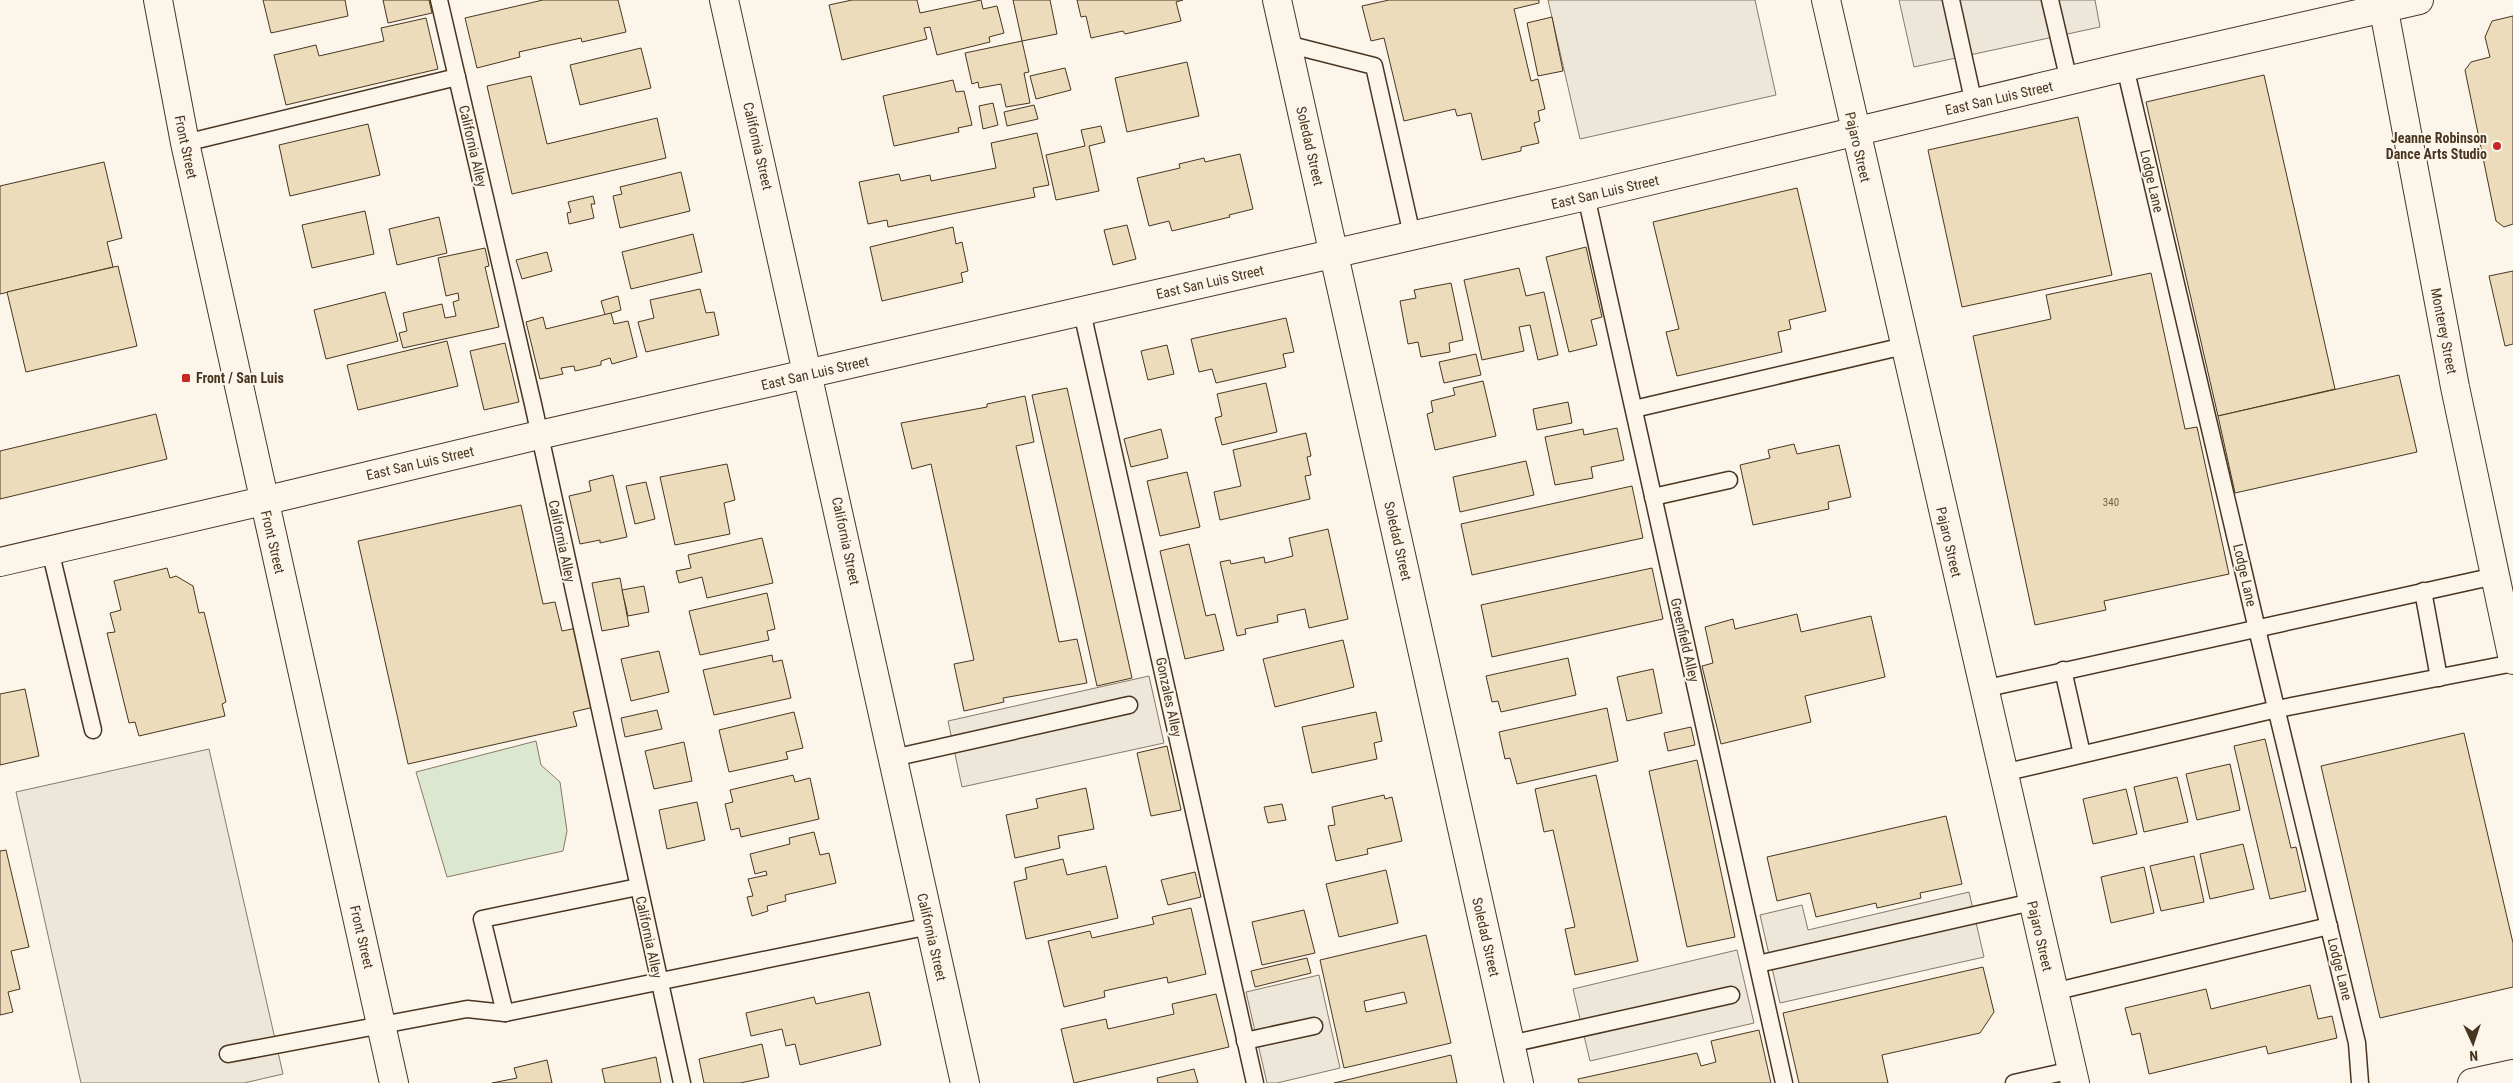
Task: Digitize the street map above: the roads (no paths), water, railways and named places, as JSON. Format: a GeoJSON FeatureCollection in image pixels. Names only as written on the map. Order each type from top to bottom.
{"type":"FeatureCollection","features":[{"type":"Feature","properties":{"kind":"street","name":"Front Street"},"geometry":{"type":"LineString","coordinates":[[158,0],[185,143],[394,1083]]}},
{"type":"Feature","properties":{"kind":"street","name":"California Street"},"geometry":{"type":"LineString","coordinates":[[724,0],[809,374],[965,1083]]}},
{"type":"Feature","properties":{"kind":"street","name":"Soledad Street"},"geometry":{"type":"LineString","coordinates":[[1277,0],[1519,1083]]}},
{"type":"Feature","properties":{"kind":"street","name":"Pajaro Street"},"geometry":{"type":"LineString","coordinates":[[1826,0],[2002,773],[2074,1076]]}},
{"type":"Feature","properties":{"kind":"street","name":"East San Luis Street"},"geometry":{"type":"LineString","coordinates":[[0,562],[539,435],[1082,312],[1412,234],[1586,196],[2383,4],[2419,0]]}},
{"type":"Feature","properties":{"kind":"street","name":"Monterey Street"},"geometry":{"type":"LineString","coordinates":[[2383,4],[2455,387],[2513,662]]}},
{"type":"Feature","properties":{"kind":"street"},"geometry":{"type":"LineString","coordinates":[[2472,1083],[2513,1074]]}},
{"type":"Feature","properties":{"kind":"lane","name":"California Alley"},"geometry":{"type":"LineString","coordinates":[[439,0],[539,435],[682,1083]]}},
{"type":"Feature","properties":{"kind":"lane"},"geometry":{"type":"LineString","coordinates":[[1951,0],[1974,104]]}},
{"type":"Feature","properties":{"kind":"lane"},"geometry":{"type":"LineString","coordinates":[[2050,0],[2069,81]]}},
{"type":"Feature","properties":{"kind":"lane"},"geometry":{"type":"LineString","coordinates":[[1286,44],[1374,66],[1412,234]]}},
{"type":"Feature","properties":{"kind":"lane","name":"Lodge Lane"},"geometry":{"type":"LineString","coordinates":[[2125,67],[2257,629],[2358,1043],[2360,1083]]}},
{"type":"Feature","properties":{"kind":"lane"},"geometry":{"type":"LineString","coordinates":[[185,143],[457,77]]}},
{"type":"Feature","properties":{"kind":"lane","name":"Greenfield Alley"},"geometry":{"type":"LineString","coordinates":[[1586,196],[1784,1083]]}},
{"type":"Feature","properties":{"kind":"lane","name":"Gonzales Alley"},"geometry":{"type":"LineString","coordinates":[[1082,312],[1255,1083]]}},
{"type":"Feature","properties":{"kind":"lane"},"geometry":{"type":"LineString","coordinates":[[1634,409],[1904,346]]}},
{"type":"Feature","properties":{"kind":"lane"},"geometry":{"type":"LineString","coordinates":[[1653,497],[1729,480]]}},
{"type":"Feature","properties":{"kind":"lane"},"geometry":{"type":"LineString","coordinates":[[50,550],[93,730]]}},
{"type":"Feature","properties":{"kind":"lane"},"geometry":{"type":"LineString","coordinates":[[1983,689],[2495,576]]}},
{"type":"Feature","properties":{"kind":"lane"},"geometry":{"type":"LineString","coordinates":[[2423,591],[2439,678]]}},
{"type":"Feature","properties":{"kind":"lane"},"geometry":{"type":"LineString","coordinates":[[2002,773],[2277,709],[2513,662]]}},
{"type":"Feature","properties":{"kind":"lane"},"geometry":{"type":"LineString","coordinates":[[2063,670],[2082,754]]}},
{"type":"Feature","properties":{"kind":"lane"},"geometry":{"type":"LineString","coordinates":[[893,758],[1129,706]]}},
{"type":"Feature","properties":{"kind":"lane"},"geometry":{"type":"LineString","coordinates":[[505,1013],[482,919],[638,887]]}},
{"type":"Feature","properties":{"kind":"lane"},"geometry":{"type":"LineString","coordinates":[[1758,964],[2032,902]]}},
{"type":"Feature","properties":{"kind":"lane"},"geometry":{"type":"LineString","coordinates":[[228,1054],[467,1009],[505,1013],[930,926]]}},
{"type":"Feature","properties":{"kind":"lane"},"geometry":{"type":"LineString","coordinates":[[2053,992],[2329,926]]}},
{"type":"Feature","properties":{"kind":"lane"},"geometry":{"type":"LineString","coordinates":[[1510,1044],[1731,995]]}},
{"type":"Feature","properties":{"kind":"lane"},"geometry":{"type":"LineString","coordinates":[[1245,1041],[1314,1026]]}},
{"type":"Feature","properties":{"kind":"lane"},"geometry":{"type":"LineString","coordinates":[[2014,1083],[2074,1076]]}},
{"type":"Feature","properties":{"kind":"place","name":"Jeanne Robinson Dance Arts Studio"},"geometry":{"type":"Point","coordinates":[2497,146]}},
{"type":"Feature","properties":{"kind":"place","name":"Front / San Luis"},"geometry":{"type":"Point","coordinates":[186,378]}}]}
